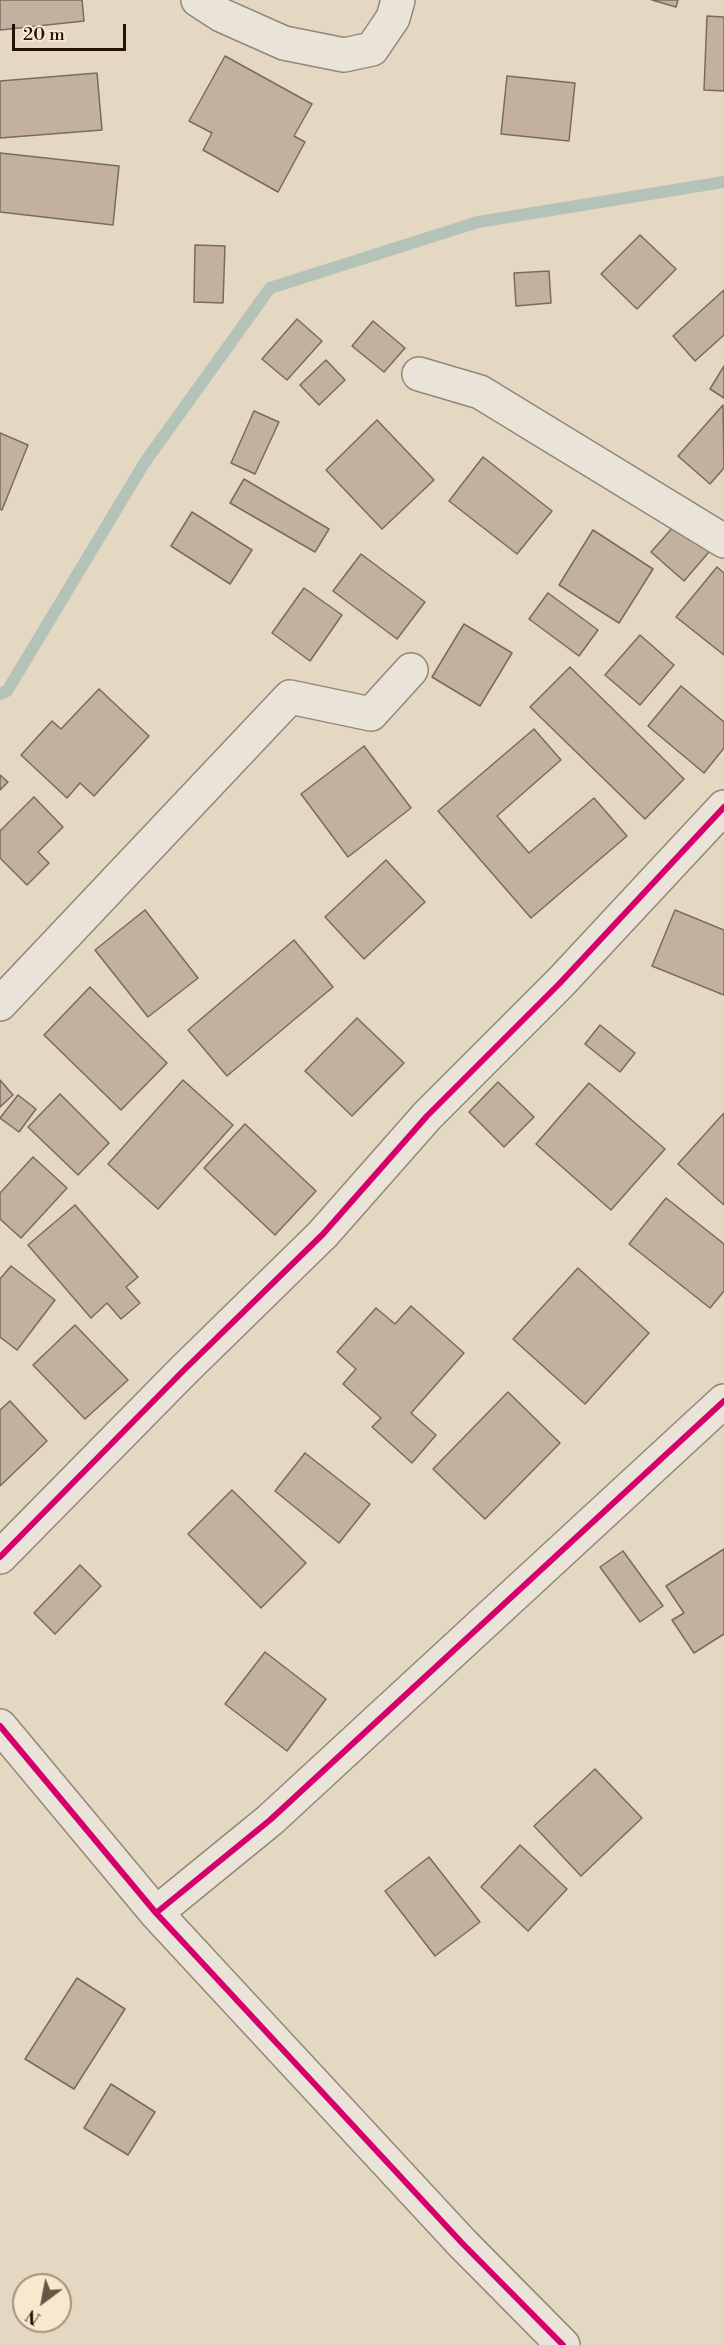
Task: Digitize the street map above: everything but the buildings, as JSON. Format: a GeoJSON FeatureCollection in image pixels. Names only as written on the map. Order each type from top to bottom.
{"type":"FeatureCollection","features":[{"type":"Feature","properties":{"kind":"street"},"geometry":{"type":"LineString","coordinates":[[198,0],[221,15],[284,43],[344,55],[372,49],[393,18],[398,0]]}},
{"type":"Feature","properties":{"kind":"street"},"geometry":{"type":"LineString","coordinates":[[419,374],[480,392],[724,541]]}},
{"type":"Feature","properties":{"kind":"street"},"geometry":{"type":"LineString","coordinates":[[0,1004],[290,697],[371,714],[411,670]]}},
{"type":"Feature","properties":{"kind":"street"},"geometry":{"type":"LineString","coordinates":[[0,1557],[183,1371],[323,1234],[428,1116],[560,983],[724,807]]}},
{"type":"Feature","properties":{"kind":"street"},"geometry":{"type":"LineString","coordinates":[[156,1914],[270,1820],[724,1401]]}},
{"type":"Feature","properties":{"kind":"street"},"geometry":{"type":"LineString","coordinates":[[0,1726],[156,1914],[462,2243],[563,2345]]}},
{"type":"Feature","properties":{"kind":"waterway"},"geometry":{"type":"LineString","coordinates":[[0,694],[7,691],[145,462],[270,288],[478,222],[724,182]]}},
{"type":"Feature","properties":{"kind":"cycle path"},"geometry":{"type":"LineString","coordinates":[[0,1557],[183,1371],[323,1234],[427,1116],[560,983],[724,807]]}},
{"type":"Feature","properties":{"kind":"cycle path"},"geometry":{"type":"LineString","coordinates":[[156,1913],[270,1820],[724,1401]]}},
{"type":"Feature","properties":{"kind":"cycle path"},"geometry":{"type":"LineString","coordinates":[[0,1726],[156,1913],[462,2243],[563,2345]]}}]}
